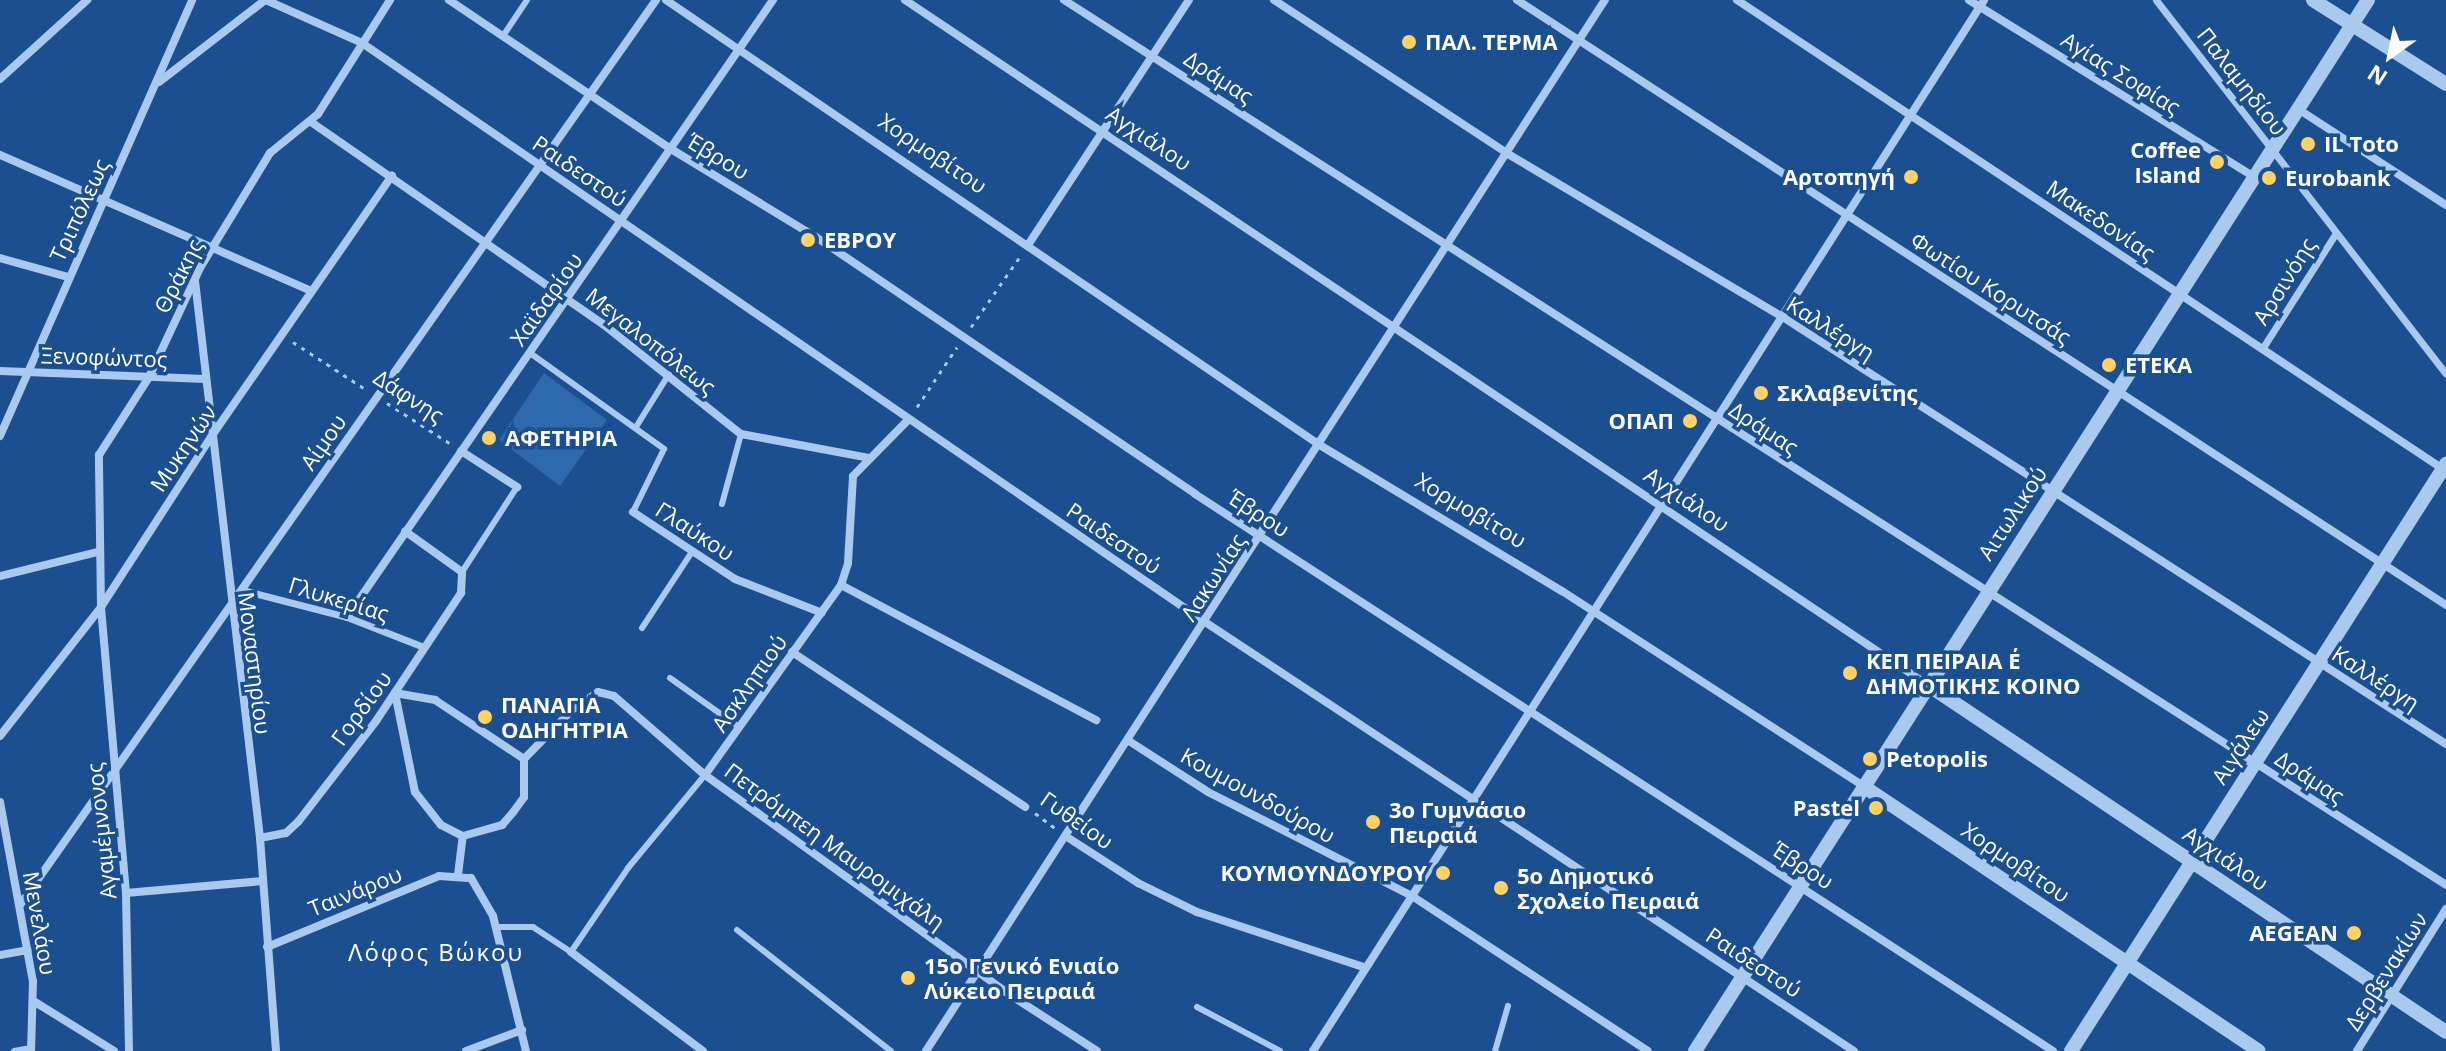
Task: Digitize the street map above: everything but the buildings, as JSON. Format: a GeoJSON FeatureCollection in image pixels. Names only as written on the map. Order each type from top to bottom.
{"type":"FeatureCollection","features":[{"type":"Feature","properties":{"kind":"street"},"geometry":{"type":"LineString","coordinates":[[0,79],[87,0]]}},
{"type":"Feature","properties":{"kind":"street","name":"Τριπόλεως"},"geometry":{"type":"LineString","coordinates":[[0,436],[31,372],[68,277],[158,83],[192,0]]}},
{"type":"Feature","properties":{"kind":"street"},"geometry":{"type":"LineString","coordinates":[[158,83],[266,0]]}},
{"type":"Feature","properties":{"kind":"street","name":"Ραιδεστού"},"geometry":{"type":"LineString","coordinates":[[266,0],[362,43],[1205,622],[1854,1051]]}},
{"type":"Feature","properties":{"kind":"street","name":"Θράκης"},"geometry":{"type":"LineString","coordinates":[[101,607],[99,455],[149,377],[213,245],[270,153],[311,122],[390,0]]}},
{"type":"Feature","properties":{"kind":"street","name":"Έβρου"},"geometry":{"type":"LineString","coordinates":[[449,0],[671,149],[816,237],[1261,536],[1532,708],[2053,1051]]}},
{"type":"Feature","properties":{"kind":"street","name":"Αίμου"},"geometry":{"type":"LineString","coordinates":[[20,905],[656,0]]}},
{"type":"Feature","properties":{"kind":"street","name":"Χορμοβίτου"},"geometry":{"type":"LineString","coordinates":[[666,0],[740,47],[1318,444],[1593,611],[1863,786],[2259,1051]]}},
{"type":"Feature","properties":{"kind":"street","name":"Χαϊδαρίου"},"geometry":{"type":"LineString","coordinates":[[347,617],[773,0]]}},
{"type":"Feature","properties":{"kind":"street","name":"Αγχιάλου"},"geometry":{"type":"LineString","coordinates":[[905,0],[2446,1032]]}},
{"type":"Feature","properties":{"kind":"street","name":"Δράμας"},"geometry":{"type":"LineString","coordinates":[[1064,0],[2446,885]]}},
{"type":"Feature","properties":{"kind":"street"},"geometry":{"type":"LineString","coordinates":[[1028,245],[1189,0]]}},
{"type":"Feature","properties":{"kind":"street","name":"Καλλέργη"},"geometry":{"type":"LineString","coordinates":[[1274,0],[1508,154],[1781,316],[2446,744]]}},
{"type":"Feature","properties":{"kind":"street","name":"Φωτίου Κορυτσάς"},"geometry":{"type":"LineString","coordinates":[[1517,0],[2446,605]]}},
{"type":"Feature","properties":{"kind":"street","name":"Λακωνίας"},"geometry":{"type":"LineString","coordinates":[[926,1051],[1605,0]]}},
{"type":"Feature","properties":{"kind":"street","name":"Μακεδονίας"},"geometry":{"type":"LineString","coordinates":[[1737,0],[2445,468]]}},
{"type":"Feature","properties":{"kind":"street","name":"Αγίας Σοφίας"},"geometry":{"type":"LineString","coordinates":[[1969,0],[1982,3],[2254,177]]}},
{"type":"Feature","properties":{"kind":"street","name":"Παλαμηδίου"},"geometry":{"type":"LineString","coordinates":[[2156,0],[2446,374]]}},
{"type":"Feature","properties":{"kind":"street"},"geometry":{"type":"LineString","coordinates":[[2313,0],[2446,84]]}},
{"type":"Feature","properties":{"kind":"street","name":"Αιτωλικού"},"geometry":{"type":"LineString","coordinates":[[1695,1051],[2368,0]]}},
{"type":"Feature","properties":{"kind":"street"},"geometry":{"type":"LineString","coordinates":[[1313,1051],[1982,3]]}},
{"type":"Feature","properties":{"kind":"street"},"geometry":{"type":"LineString","coordinates":[[2298,109],[2446,205]]}},
{"type":"Feature","properties":{"kind":"street","name":"Μεγαλοπόλεως"},"geometry":{"type":"LineString","coordinates":[[311,122],[567,299],[669,374],[741,434],[869,458]]}},
{"type":"Feature","properties":{"kind":"street"},"geometry":{"type":"LineString","coordinates":[[0,155],[213,245],[312,291]]}},
{"type":"Feature","properties":{"kind":"street","name":"Μυκηνών"},"geometry":{"type":"LineString","coordinates":[[0,736],[101,607],[211,437],[392,176]]}},
{"type":"Feature","properties":{"kind":"street","name":"Αρσινόης"},"geometry":{"type":"LineString","coordinates":[[2262,349],[2336,233]]}},
{"type":"Feature","properties":{"kind":"street"},"geometry":{"type":"LineString","coordinates":[[0,258],[68,277]]}},
{"type":"Feature","properties":{"kind":"street","name":"Μοναστηρίου"},"geometry":{"type":"LineString","coordinates":[[195,280],[230,606],[260,838],[276,1051]]}},
{"type":"Feature","properties":{"kind":"street","name":"Ξενοφώντος"},"geometry":{"type":"LineString","coordinates":[[0,371],[206,379]]}},
{"type":"Feature","properties":{"kind":"street","name":"Ασκληπιού"},"geometry":{"type":"LineString","coordinates":[[705,775],[841,585],[848,563],[853,476],[908,420]]}},
{"type":"Feature","properties":{"kind":"street"},"geometry":{"type":"LineString","coordinates":[[461,451],[517,487]]}},
{"type":"Feature","properties":{"kind":"street","name":"Αιγάλεω"},"geometry":{"type":"LineString","coordinates":[[2071,1051],[2445,468]]}},
{"type":"Feature","properties":{"kind":"street","name":"Γλαύκου"},"geometry":{"type":"LineString","coordinates":[[633,512],[735,579],[822,613]]}},
{"type":"Feature","properties":{"kind":"street"},"geometry":{"type":"LineString","coordinates":[[405,531],[462,572]]}},
{"type":"Feature","properties":{"kind":"street"},"geometry":{"type":"LineString","coordinates":[[0,576],[98,552]]}},
{"type":"Feature","properties":{"kind":"street","name":"Γορδίου"},"geometry":{"type":"LineString","coordinates":[[260,838],[286,833],[298,822],[395,693],[461,593],[462,572]]}},
{"type":"Feature","properties":{"kind":"street"},"geometry":{"type":"LineString","coordinates":[[841,585],[1096,720]]}},
{"type":"Feature","properties":{"kind":"street","name":"Γλυκερίας"},"geometry":{"type":"LineString","coordinates":[[242,590],[347,617],[424,647]]}},
{"type":"Feature","properties":{"kind":"street","name":"Αγαμέμνονος"},"geometry":{"type":"LineString","coordinates":[[101,607],[112,774],[126,893],[129,1051]]}},
{"type":"Feature","properties":{"kind":"street","name":"Γυθείου"},"geometry":{"type":"LineString","coordinates":[[792,652],[1025,807]]}},
{"type":"Feature","properties":{"kind":"street","name":"Πετρόμπεη Μαυρομιχάλη"},"geometry":{"type":"LineString","coordinates":[[524,759],[573,709],[598,692],[614,696],[705,775],[978,972],[1097,1051]]}},
{"type":"Feature","properties":{"kind":"street"},"geometry":{"type":"LineString","coordinates":[[395,693],[435,700],[524,759],[524,797],[502,825],[463,836],[441,825],[415,792],[395,693]]}},
{"type":"Feature","properties":{"kind":"street","name":"Κουμουνδούρου"},"geometry":{"type":"LineString","coordinates":[[1129,741],[1208,792],[1412,896],[1648,1051]]}},
{"type":"Feature","properties":{"kind":"street","name":"Μενελάου"},"geometry":{"type":"LineString","coordinates":[[0,802],[35,1002],[31,1050]]}},
{"type":"Feature","properties":{"kind":"street"},"geometry":{"type":"LineString","coordinates":[[463,836],[458,875],[479,886],[495,927],[526,1051]]}},
{"type":"Feature","properties":{"kind":"street","name":"Γυθείου"},"geometry":{"type":"LineString","coordinates":[[1067,837],[1138,883],[1197,912],[1366,968]]}},
{"type":"Feature","properties":{"kind":"street","name":"Ταινάρου"},"geometry":{"type":"LineString","coordinates":[[267,947],[439,876],[458,875]]}},
{"type":"Feature","properties":{"kind":"street"},"geometry":{"type":"LineString","coordinates":[[126,893],[262,881]]}},
{"type":"Feature","properties":{"kind":"street","name":"Δερβενακίων"},"geometry":{"type":"LineString","coordinates":[[2357,1051],[2446,909]]}},
{"type":"Feature","properties":{"kind":"street"},"geometry":{"type":"LineString","coordinates":[[0,955],[28,950]]}},
{"type":"Feature","properties":{"kind":"street"},"geometry":{"type":"LineString","coordinates":[[571,952],[703,1051]]}},
{"type":"Feature","properties":{"kind":"street"},"geometry":{"type":"LineString","coordinates":[[35,1002],[114,1051]]}},
{"type":"Feature","properties":{"kind":"street"},"geometry":{"type":"LineString","coordinates":[[466,1051],[522,1030]]}},
{"type":"Feature","properties":{"kind":"lane"},"geometry":{"type":"LineString","coordinates":[[503,36],[527,0]]}},
{"type":"Feature","properties":{"kind":"lane","name":"Γλαύκου"},"geometry":{"type":"LineString","coordinates":[[530,353],[664,449],[633,512]]}},
{"type":"Feature","properties":{"kind":"lane"},"geometry":{"type":"LineString","coordinates":[[636,427],[669,374]]}},
{"type":"Feature","properties":{"kind":"lane"},"geometry":{"type":"LineString","coordinates":[[722,504],[741,434]]}},
{"type":"Feature","properties":{"kind":"lane","name":"Γορδίου"},"geometry":{"type":"LineString","coordinates":[[462,572],[517,487]]}},
{"type":"Feature","properties":{"kind":"lane"},"geometry":{"type":"LineString","coordinates":[[642,628],[692,552]]}},
{"type":"Feature","properties":{"kind":"lane"},"geometry":{"type":"LineString","coordinates":[[670,678],[739,727]]}},
{"type":"Feature","properties":{"kind":"lane","name":"Ασκληπιού"},"geometry":{"type":"LineString","coordinates":[[571,952],[628,868],[705,775]]}},
{"type":"Feature","properties":{"kind":"lane"},"geometry":{"type":"LineString","coordinates":[[495,927],[533,927],[571,952]]}},
{"type":"Feature","properties":{"kind":"lane"},"geometry":{"type":"LineString","coordinates":[[737,930],[891,1051]]}},
{"type":"Feature","properties":{"kind":"lane"},"geometry":{"type":"LineString","coordinates":[[1495,1051],[1508,1006]]}},
{"type":"Feature","properties":{"kind":"lane"},"geometry":{"type":"LineString","coordinates":[[1197,1007],[1280,1051]]}},
{"type":"Feature","properties":{"kind":"lane"},"geometry":{"type":"LineString","coordinates":[[14,1051],[31,1050]]}},
{"type":"Feature","properties":{"kind":"path","name":"Δάφνης"},"geometry":{"type":"LineString","coordinates":[[281,335],[461,451]]}},
{"type":"Feature","properties":{"kind":"path","name":"Γυθείου"},"geometry":{"type":"LineString","coordinates":[[1025,807],[1067,837]]}},
{"type":"Feature","properties":{"kind":"shaded area"},"geometry":{"type":"Polygon","coordinates":[[[544,373],[607,420],[560,486],[499,440],[544,373]]]}},
{"type":"Feature","properties":{"kind":"place","name":"ΠΑΛ. ΤΕΡΜΑ"},"geometry":{"type":"Point","coordinates":[1409,42]}},
{"type":"Feature","properties":{"kind":"place","name":"IL Toto"},"geometry":{"type":"Point","coordinates":[2308,144]}},
{"type":"Feature","properties":{"kind":"place","name":"Coffee Island"},"geometry":{"type":"Point","coordinates":[2217,162]}},
{"type":"Feature","properties":{"kind":"place","name":"Αρτοπηγή"},"geometry":{"type":"Point","coordinates":[1911,177]}},
{"type":"Feature","properties":{"kind":"place","name":"Eurobank"},"geometry":{"type":"Point","coordinates":[2269,178]}},
{"type":"Feature","properties":{"kind":"place","name":"ΕΒΡΟΥ"},"geometry":{"type":"Point","coordinates":[808,240]}},
{"type":"Feature","properties":{"kind":"place","name":"ΕΤΕΚΑ"},"geometry":{"type":"Point","coordinates":[2109,365]}},
{"type":"Feature","properties":{"kind":"place","name":"Σκλαβενίτης"},"geometry":{"type":"Point","coordinates":[1761,393]}},
{"type":"Feature","properties":{"kind":"place","name":"ΟΠΑΠ"},"geometry":{"type":"Point","coordinates":[1690,421]}},
{"type":"Feature","properties":{"kind":"place","name":"ΑΦΕΤΗΡΙΑ"},"geometry":{"type":"Point","coordinates":[489,438]}},
{"type":"Feature","properties":{"kind":"place","name":"ΚΕΠ ΠΕΙΡΑΙΑ Ε΄ ΔΗΜΟΤΙΚΗΣ ΚΟΙΝΟ"},"geometry":{"type":"Point","coordinates":[1850,673]}},
{"type":"Feature","properties":{"kind":"place","name":"ΠΑΝΑΓΙΑ ΟΔΗΓΗΤΡΙΑ"},"geometry":{"type":"Point","coordinates":[485,717]}},
{"type":"Feature","properties":{"kind":"place","name":"Petopolis"},"geometry":{"type":"Point","coordinates":[1870,759]}},
{"type":"Feature","properties":{"kind":"place","name":"Pastel"},"geometry":{"type":"Point","coordinates":[1876,808]}},
{"type":"Feature","properties":{"kind":"place","name":"3ο Γυμνάσιο Πειραιά"},"geometry":{"type":"Point","coordinates":[1373,822]}},
{"type":"Feature","properties":{"kind":"place","name":"ΚΟΥΜΟΥΝΔΟΥΡΟΥ"},"geometry":{"type":"Point","coordinates":[1443,873]}},
{"type":"Feature","properties":{"kind":"place","name":"5ο Δημοτικό Σχολείο Πειραιά"},"geometry":{"type":"Point","coordinates":[1501,888]}},
{"type":"Feature","properties":{"kind":"place","name":"AEGEAN"},"geometry":{"type":"Point","coordinates":[2354,933]}},
{"type":"Feature","properties":{"kind":"place","name":"15ο Γενικό Ενιαίο Λύκειο Πειραιά"},"geometry":{"type":"Point","coordinates":[908,978]}},
{"type":"Feature","properties":{"kind":"district","name":"Λόφος Βώκου"},"geometry":{"type":"Point","coordinates":[436,952]}}]}
